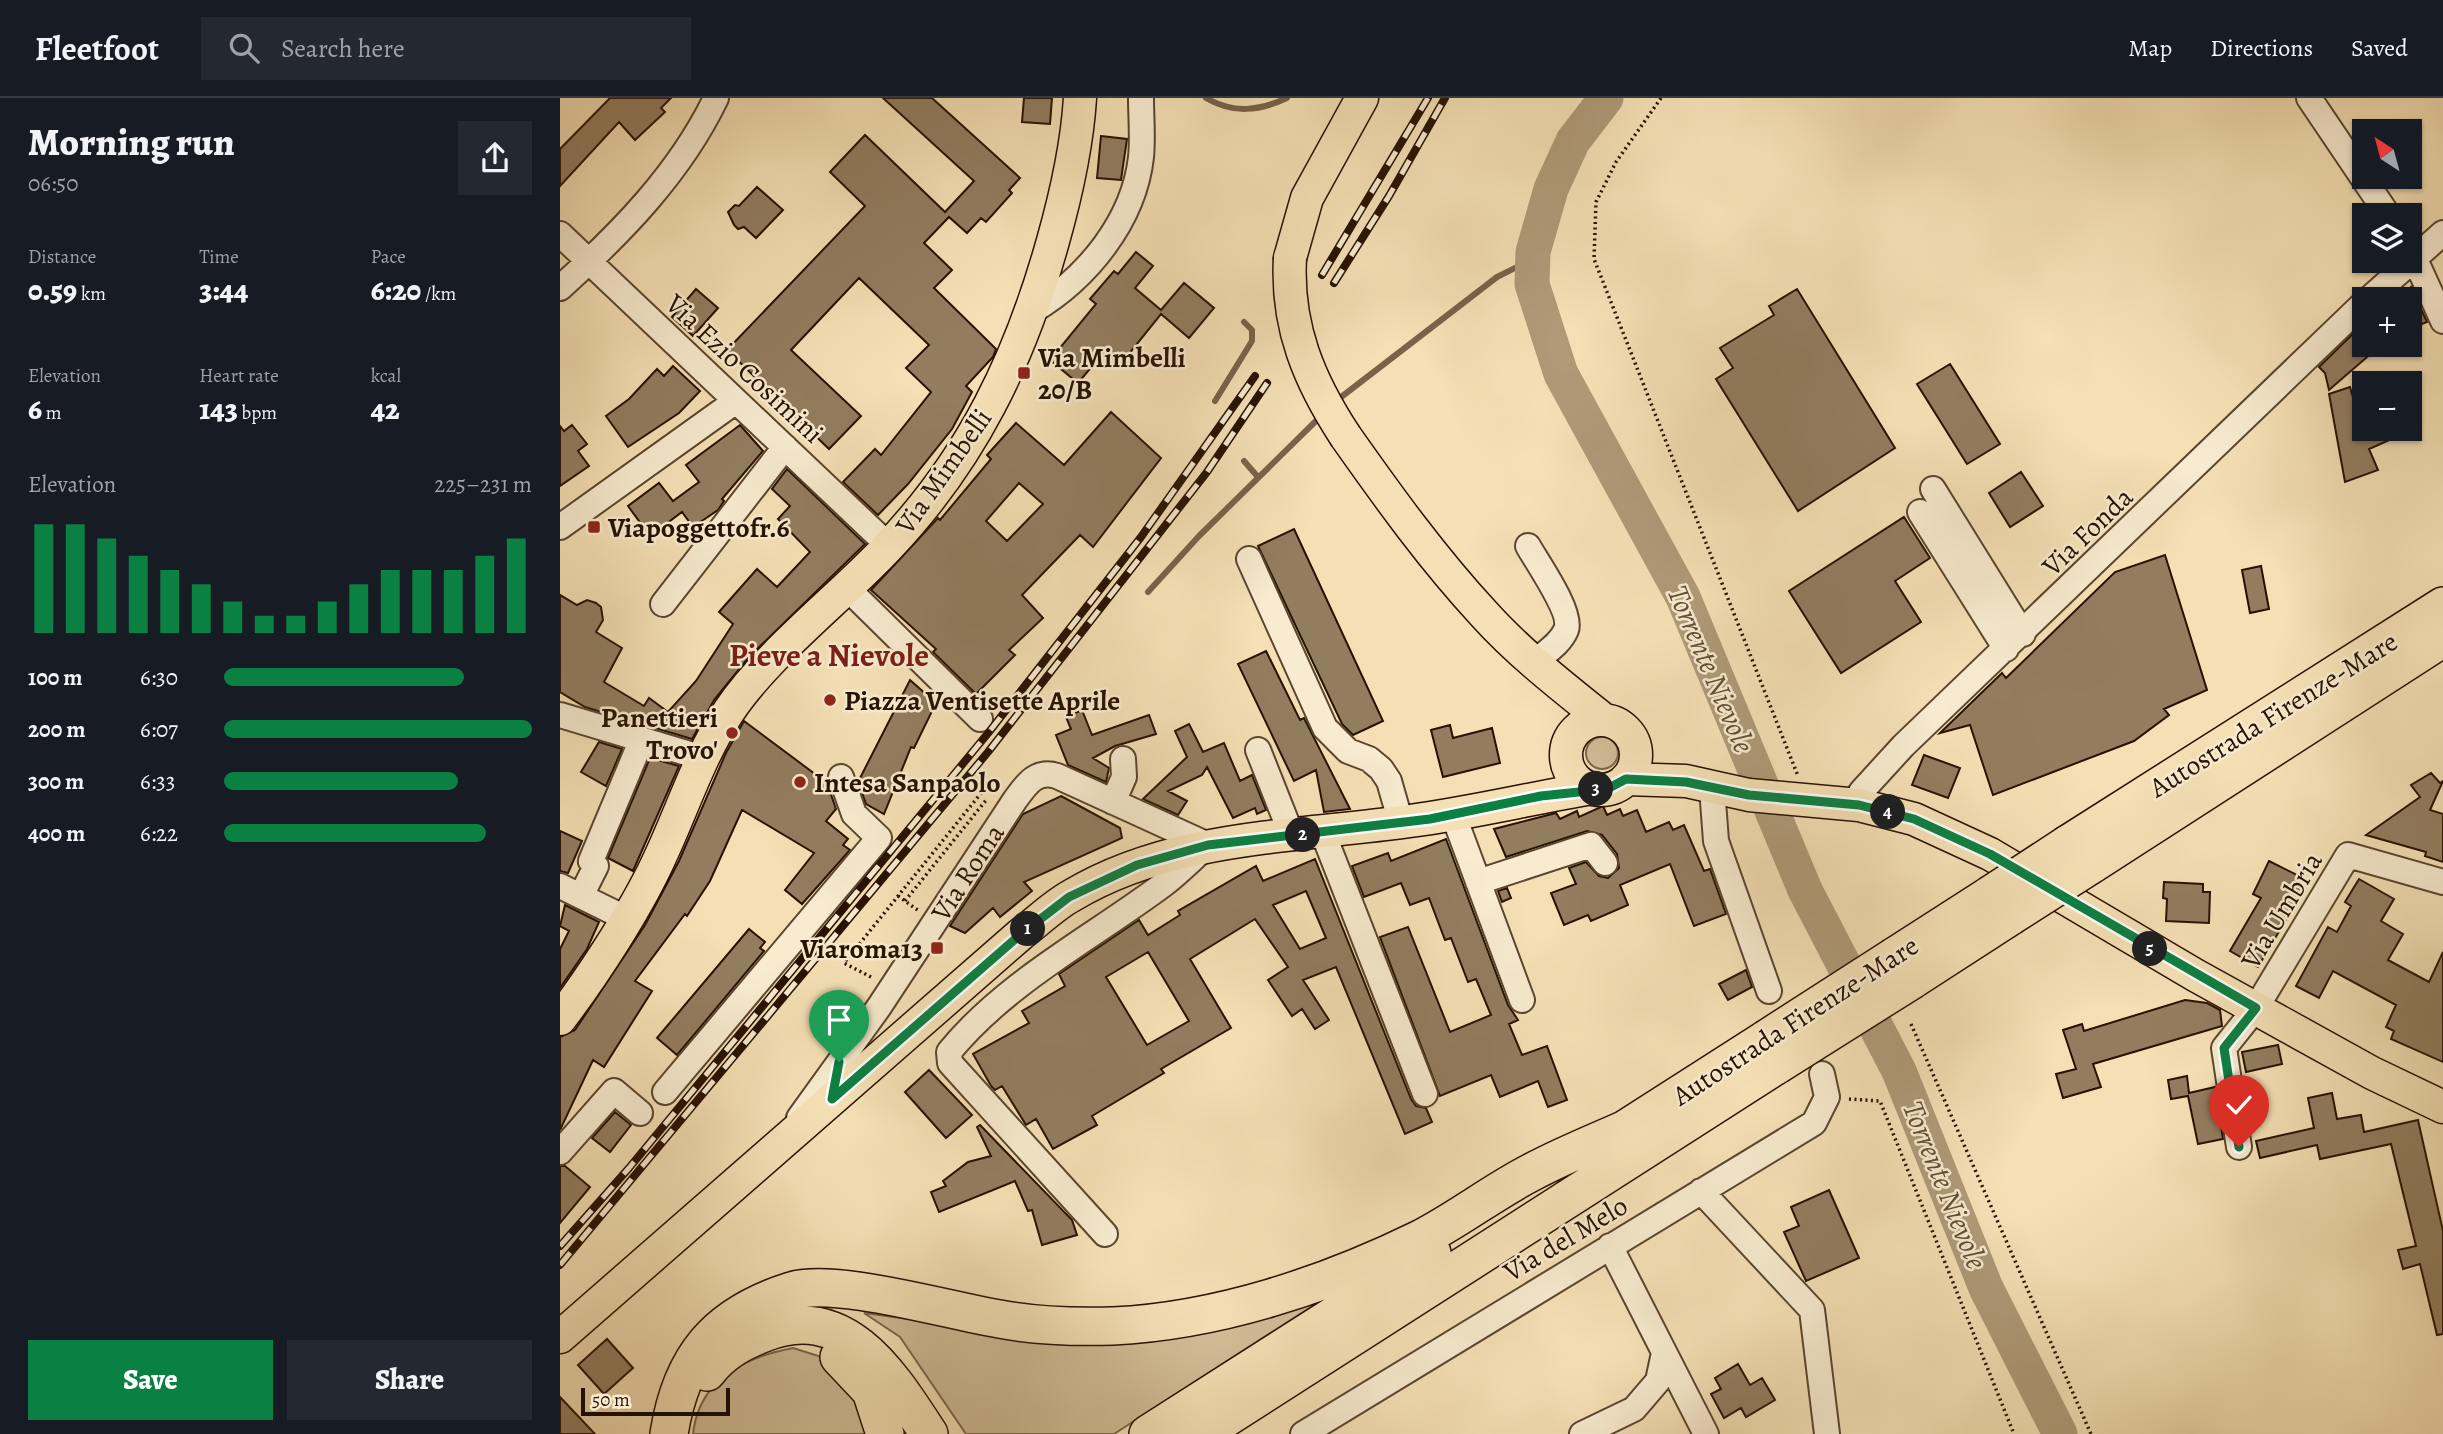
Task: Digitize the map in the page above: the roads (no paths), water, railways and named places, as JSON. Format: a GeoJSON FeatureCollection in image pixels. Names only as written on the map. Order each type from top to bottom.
{"type":"FeatureCollection","features":[{"type":"Feature","properties":{"kind":"highway","name":"Autostrada Firenze-Mare"},"geometry":{"type":"LineString","coordinates":[[2080,855],[2443,606]]}},
{"type":"Feature","properties":{"kind":"highway","name":"Autostrada Firenze-Mare"},"geometry":{"type":"LineString","coordinates":[[1201,1434],[1355,1336],[1772,1052],[1903,968],[2080,855],[2443,638]]}},
{"type":"Feature","properties":{"kind":"highway","name":"Autostrada Firenze-Mare"},"geometry":{"type":"LineString","coordinates":[[1148,1434],[1626,1129],[1772,1052]]}},
{"type":"Feature","properties":{"kind":"highway"},"geometry":{"type":"LineString","coordinates":[[682,1434],[694,1393],[710,1368],[762,1319],[799,1289],[824,1287],[1008,1321],[1053,1325],[1115,1326],[1216,1312],[1305,1285],[1407,1244],[1532,1172],[1626,1129]]}},
{"type":"Feature","properties":{"kind":"highway"},"geometry":{"type":"LineString","coordinates":[[669,1434],[684,1374],[699,1350],[721,1326],[817,1307],[872,1332],[906,1366],[952,1434]]}},
{"type":"Feature","properties":{"kind":"highway"},"geometry":{"type":"LineString","coordinates":[[762,1319],[842,1359],[871,1391],[885,1434]]}},
{"type":"Feature","properties":{"kind":"highway"},"geometry":{"type":"LineString","coordinates":[[762,1319],[778,1327],[800,1325],[827,1331],[859,1344],[886,1370],[929,1434]]}},
{"type":"Feature","properties":{"kind":"highway"},"geometry":{"type":"LineString","coordinates":[[1225,1434],[1355,1336]]}},
{"type":"Feature","properties":{"kind":"main road","name":"Via Mimbelli"},"geometry":{"type":"LineString","coordinates":[[560,1018],[653,871],[703,758],[739,698],[890,546],[940,485],[971,440],[993,400],[1034,310],[1066,192],[1080,98]]}},
{"type":"Feature","properties":{"kind":"main road"},"geometry":{"type":"LineString","coordinates":[[1362,98],[1307,198],[1299,217],[1290,258],[1294,331],[1314,384],[1331,415],[1381,486],[1486,616],[1544,670],[1604,720],[1624,728],[1635,746],[1699,785]]}},
{"type":"Feature","properties":{"kind":"main road"},"geometry":{"type":"LineString","coordinates":[[1544,670],[1570,740]]}},
{"type":"Feature","properties":{"kind":"main road"},"geometry":{"type":"LineString","coordinates":[[1604,720],[1583,725],[1570,740],[1566,752],[1582,780],[1607,789],[1626,779],[1634,767],[1635,746]]}},
{"type":"Feature","properties":{"kind":"main road"},"geometry":{"type":"LineString","coordinates":[[1626,779],[1699,785],[1749,795],[1859,805],[1914,819],[1952,834],[2372,1073],[2443,1107]]}},
{"type":"Feature","properties":{"kind":"main road","name":"Via Roma"},"geometry":{"type":"LineString","coordinates":[[560,1337],[1021,934],[1069,897],[1137,865],[1208,845],[1323,833],[1453,814],[1541,796],[1582,780]]}},
{"type":"Feature","properties":{"kind":"street"},"geometry":{"type":"LineString","coordinates":[[560,288],[590,262],[675,167],[694,142],[716,98]]}},
{"type":"Feature","properties":{"kind":"street"},"geometry":{"type":"LineString","coordinates":[[1034,310],[1073,283],[1116,229],[1132,192],[1141,158],[1142,98]]}},
{"type":"Feature","properties":{"kind":"street"},"geometry":{"type":"LineString","coordinates":[[2309,98],[2380,203]]}},
{"type":"Feature","properties":{"kind":"street"},"geometry":{"type":"LineString","coordinates":[[2422,246],[2443,233]]}},
{"type":"Feature","properties":{"kind":"street","name":"Via Ezio Cosimini"},"geometry":{"type":"LineString","coordinates":[[560,234],[890,546]]}},
{"type":"Feature","properties":{"kind":"street"},"geometry":{"type":"LineString","coordinates":[[2380,287],[2393,273]]}},
{"type":"Feature","properties":{"kind":"street"},"geometry":{"type":"LineString","coordinates":[[2421,273],[2442,332]]}},
{"type":"Feature","properties":{"kind":"street","name":"Via Fonda"},"geometry":{"type":"LineString","coordinates":[[1859,805],[1861,792],[1903,747],[2352,315]]}},
{"type":"Feature","properties":{"kind":"street"},"geometry":{"type":"LineString","coordinates":[[560,527],[736,401]]}},
{"type":"Feature","properties":{"kind":"street"},"geometry":{"type":"LineString","coordinates":[[663,604],[785,447]]}},
{"type":"Feature","properties":{"kind":"street"},"geometry":{"type":"LineString","coordinates":[[1933,489],[2014,642]]}},
{"type":"Feature","properties":{"kind":"street"},"geometry":{"type":"LineString","coordinates":[[1920,512],[2014,642]]}},
{"type":"Feature","properties":{"kind":"street"},"geometry":{"type":"LineString","coordinates":[[1528,546],[1566,613],[1568,627],[1544,670]]}},
{"type":"Feature","properties":{"kind":"street"},"geometry":{"type":"LineString","coordinates":[[1249,559],[1325,728],[1348,751],[1369,759],[1381,769],[1389,781],[1401,823]]}},
{"type":"Feature","properties":{"kind":"street"},"geometry":{"type":"LineString","coordinates":[[847,588],[980,719]]}},
{"type":"Feature","properties":{"kind":"street"},"geometry":{"type":"LineString","coordinates":[[564,716],[703,758]]}},
{"type":"Feature","properties":{"kind":"street"},"geometry":{"type":"LineString","coordinates":[[613,912],[570,891],[596,866],[591,861],[642,739]]}},
{"type":"Feature","properties":{"kind":"street"},"geometry":{"type":"LineString","coordinates":[[1258,750],[1292,836]]}},
{"type":"Feature","properties":{"kind":"street"},"geometry":{"type":"LineString","coordinates":[[1105,1234],[950,1063],[948,1052],[963,1035],[1041,969],[1166,883],[1208,845],[1113,802],[1124,777],[1123,759]]}},
{"type":"Feature","properties":{"kind":"street","name":"Via Roma"},"geometry":{"type":"LineString","coordinates":[[782,1142],[891,988],[1015,800],[1035,776],[1051,774],[1113,802]]}},
{"type":"Feature","properties":{"kind":"street"},"geometry":{"type":"LineString","coordinates":[[665,1092],[879,838],[854,814],[841,777]]}},
{"type":"Feature","properties":{"kind":"street"},"geometry":{"type":"LineString","coordinates":[[1699,785],[1769,991]]}},
{"type":"Feature","properties":{"kind":"street"},"geometry":{"type":"LineString","coordinates":[[1453,814],[1522,1000]]}},
{"type":"Feature","properties":{"kind":"street"},"geometry":{"type":"LineString","coordinates":[[1323,833],[1425,1094]]}},
{"type":"Feature","properties":{"kind":"street"},"geometry":{"type":"LineString","coordinates":[[1478,882],[1591,845],[1605,863]]}},
{"type":"Feature","properties":{"kind":"street","name":"Via Umbria"},"geometry":{"type":"LineString","coordinates":[[2256,1008],[2348,855],[2443,882]]}},
{"type":"Feature","properties":{"kind":"street"},"geometry":{"type":"LineString","coordinates":[[2239,1147],[2224,1048],[2256,1008]]}},
{"type":"Feature","properties":{"kind":"street"},"geometry":{"type":"LineString","coordinates":[[832,1099],[839,1062]]}},
{"type":"Feature","properties":{"kind":"street","name":"Via del Melo"},"geometry":{"type":"LineString","coordinates":[[1303,1434],[1814,1122],[1824,1085]]}},
{"type":"Feature","properties":{"kind":"street"},"geometry":{"type":"LineString","coordinates":[[560,1152],[614,1091],[640,1113]]}},
{"type":"Feature","properties":{"kind":"street"},"geometry":{"type":"LineString","coordinates":[[1701,1191],[1812,1310],[1827,1434]]}},
{"type":"Feature","properties":{"kind":"street"},"geometry":{"type":"LineString","coordinates":[[1609,1246],[1706,1434]]}},
{"type":"Feature","properties":{"kind":"street"},"geometry":{"type":"LineString","coordinates":[[1582,1434],[1634,1409],[1658,1381],[1664,1353]]}},
{"type":"Feature","properties":{"kind":"waterway"},"geometry":{"type":"LineString","coordinates":[[1206,98],[1226,107],[1246,109],[1266,106],[1287,98]]}},
{"type":"Feature","properties":{"kind":"waterway","name":"Torrente Nievole"},"geometry":{"type":"LineString","coordinates":[[1606,98],[1573,141],[1551,189],[1533,252],[1532,284],[1561,374],[1683,597],[1805,890],[1899,1071],[1986,1288],[2060,1434]]}},
{"type":"Feature","properties":{"kind":"waterway"},"geometry":{"type":"LineString","coordinates":[[1336,401],[1497,277],[1533,259]]}},
{"type":"Feature","properties":{"kind":"waterway"},"geometry":{"type":"LineString","coordinates":[[1215,401],[1252,341],[1252,330],[1244,322]]}},
{"type":"Feature","properties":{"kind":"waterway"},"geometry":{"type":"LineString","coordinates":[[1148,592],[1199,536],[1321,416]]}},
{"type":"Feature","properties":{"kind":"waterway"},"geometry":{"type":"LineString","coordinates":[[1244,461],[1258,477]]}},
{"type":"Feature","properties":{"kind":"railway"},"geometry":{"type":"LineString","coordinates":[[1322,275],[1428,98]]}},
{"type":"Feature","properties":{"kind":"railway"},"geometry":{"type":"LineString","coordinates":[[1334,283],[1389,196],[1445,98]]}},
{"type":"Feature","properties":{"kind":"railway"},"geometry":{"type":"LineString","coordinates":[[560,1246],[629,1168],[989,732],[1141,537],[1255,376]]}},
{"type":"Feature","properties":{"kind":"railway"},"geometry":{"type":"LineString","coordinates":[[560,1265],[988,752],[1207,472],[1267,383]]}},
{"type":"Feature","properties":{"kind":"place","name":"Via Mimbelli 20/B"},"geometry":{"type":"Point","coordinates":[1024,373]}},
{"type":"Feature","properties":{"kind":"place","name":"Viapoggettofr.6"},"geometry":{"type":"Point","coordinates":[594,527]}},
{"type":"Feature","properties":{"kind":"place","name":"Piazza Ventisette Aprile"},"geometry":{"type":"Point","coordinates":[830,700]}},
{"type":"Feature","properties":{"kind":"place","name":"Panettieri Trovo'"},"geometry":{"type":"Point","coordinates":[732,733]}},
{"type":"Feature","properties":{"kind":"place","name":"Intesa Sanpaolo"},"geometry":{"type":"Point","coordinates":[800,782]}},
{"type":"Feature","properties":{"kind":"place","name":"Viaroma13"},"geometry":{"type":"Point","coordinates":[937,948]}},
{"type":"Feature","properties":{"kind":"district","name":"Pieve a Nievole"},"geometry":{"type":"Point","coordinates":[829,655]}}]}
